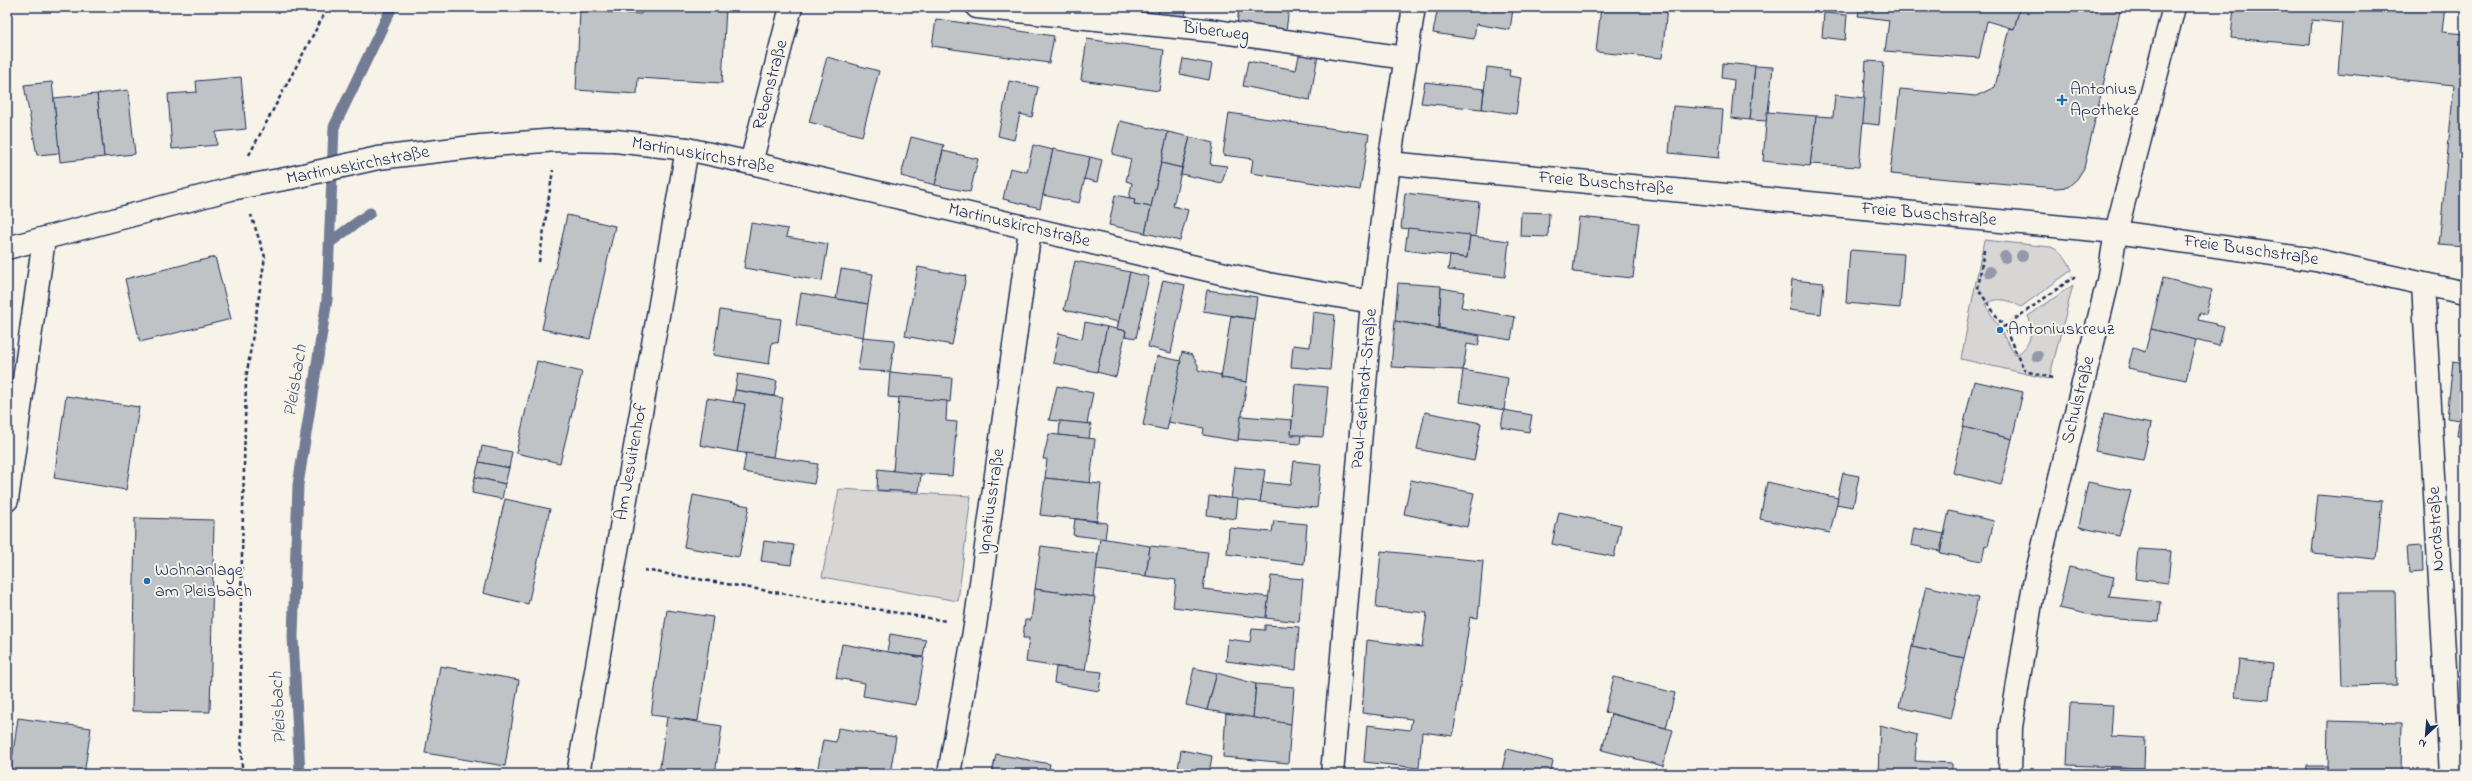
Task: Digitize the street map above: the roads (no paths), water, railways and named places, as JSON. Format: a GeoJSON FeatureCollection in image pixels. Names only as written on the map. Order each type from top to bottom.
{"type":"FeatureCollection","features":[{"type":"Feature","properties":{"kind":"street","name":"Rebenstraße"},"geometry":{"type":"LineString","coordinates":[[751,163],[792,7]]}},
{"type":"Feature","properties":{"kind":"street","name":"Biberweg"},"geometry":{"type":"LineString","coordinates":[[977,7],[1215,31],[1406,58]]}},
{"type":"Feature","properties":{"kind":"street","name":"Paul-Gerhardt-Straße"},"geometry":{"type":"LineString","coordinates":[[1332,774],[1372,302],[1389,163],[1414,7]]}},
{"type":"Feature","properties":{"kind":"street","name":"Schulstraße"},"geometry":{"type":"LineString","coordinates":[[2010,774],[2011,726],[2034,584],[2108,281],[2116,232],[2174,7]]}},
{"type":"Feature","properties":{"kind":"street","name":"Martinuskirchstraße"},"geometry":{"type":"LineString","coordinates":[[7,248],[236,189],[378,158],[557,140],[615,141],[687,149],[1030,230],[1268,284],[1372,302]]}},
{"type":"Feature","properties":{"kind":"street","name":"Am Jesuitenhof"},"geometry":{"type":"LineString","coordinates":[[578,774],[687,149]]}},
{"type":"Feature","properties":{"kind":"street","name":"Freie Buschstraße"},"geometry":{"type":"LineString","coordinates":[[1389,163],[2116,232],[2316,260],[2465,293]]}},
{"type":"Feature","properties":{"kind":"street","name":"Ignatiusstraße"},"geometry":{"type":"LineString","coordinates":[[949,774],[974,626],[1030,230]]}},
{"type":"Feature","properties":{"kind":"street"},"geometry":{"type":"LineString","coordinates":[[7,500],[44,239]]}},
{"type":"Feature","properties":{"kind":"street","name":"Nordstraße"},"geometry":{"type":"LineString","coordinates":[[2423,284],[2451,774]]}},
{"type":"Feature","properties":{"kind":"waterway","name":"Pleisbach"},"geometry":{"type":"LineString","coordinates":[[300,774],[293,637],[298,485],[327,300],[334,127],[392,7]]}},
{"type":"Feature","properties":{"kind":"waterway"},"geometry":{"type":"LineString","coordinates":[[329,243],[370,213]]}},
{"type":"Feature","properties":{"kind":"place","name":"Antonius Apotheke"},"geometry":{"type":"Point","coordinates":[2062,100]}},
{"type":"Feature","properties":{"kind":"place","name":"Antoniuskreuz"},"geometry":{"type":"Point","coordinates":[2000,330]}},
{"type":"Feature","properties":{"kind":"place","name":"Wohnanlage am Pleisbach"},"geometry":{"type":"Point","coordinates":[147,581]}}]}
